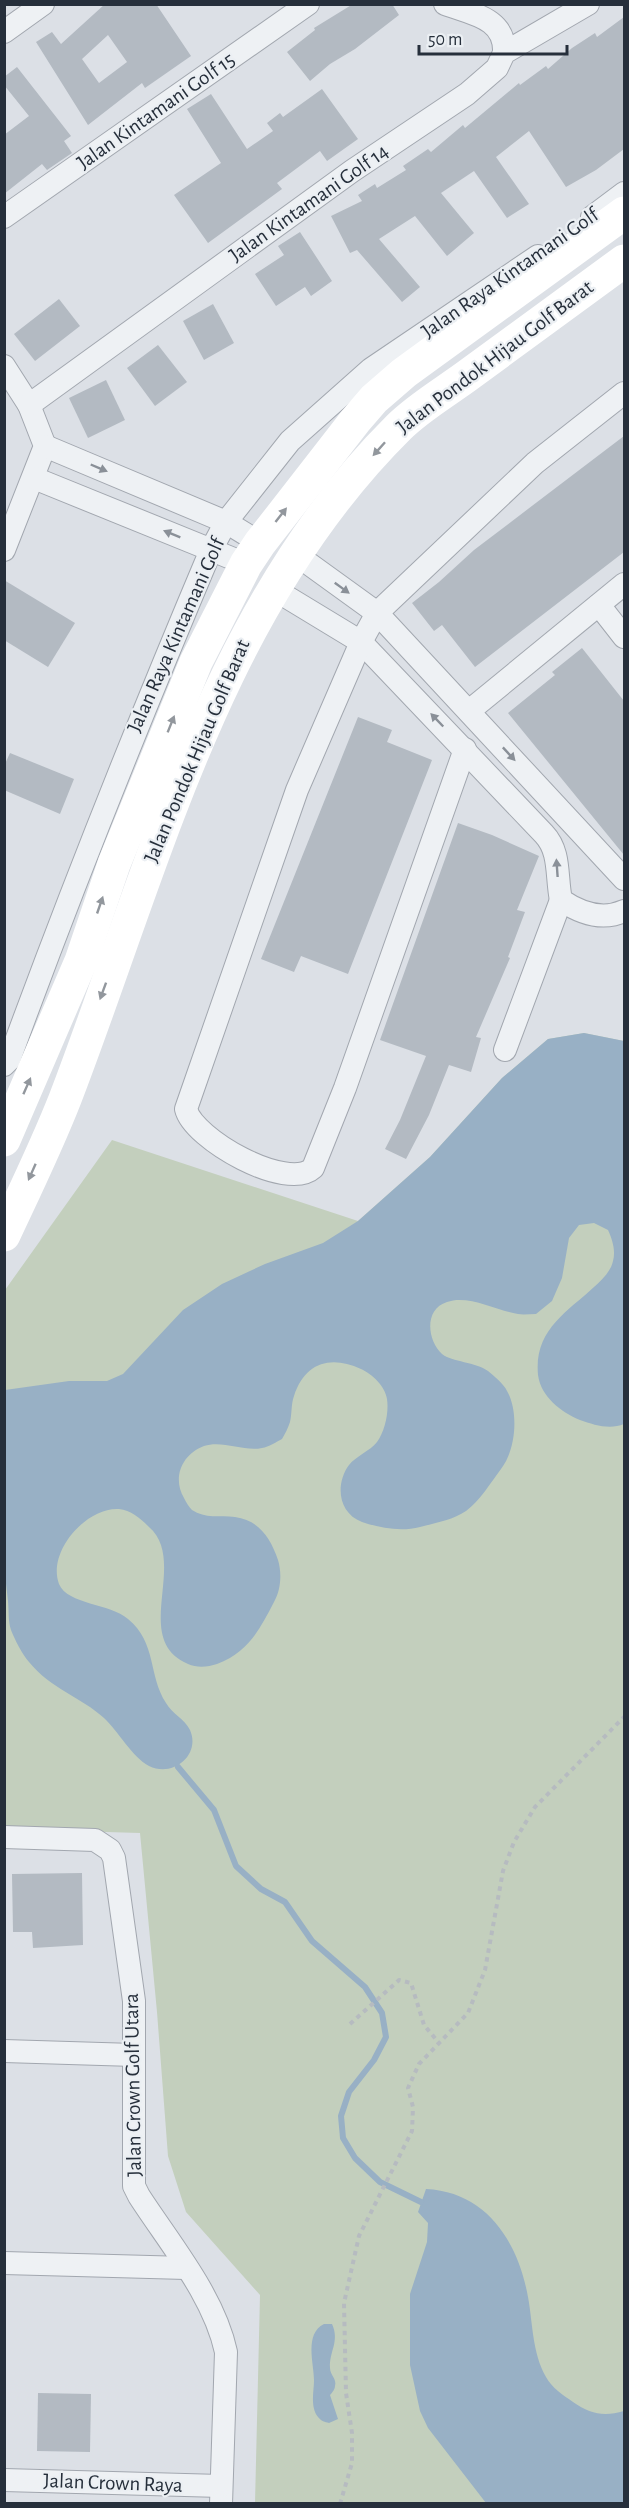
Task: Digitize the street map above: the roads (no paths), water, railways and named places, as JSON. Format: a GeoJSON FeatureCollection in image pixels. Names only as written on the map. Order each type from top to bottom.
{"type":"FeatureCollection","features":[{"type":"Feature","properties":{"kind":"street"},"geometry":{"type":"LineString","coordinates":[[4,32],[43,4]]}},
{"type":"Feature","properties":{"kind":"street","name":"Jalan Kintamani Golf 15"},"geometry":{"type":"LineString","coordinates":[[4,217],[308,4]]}},
{"type":"Feature","properties":{"kind":"street"},"geometry":{"type":"LineString","coordinates":[[446,4],[487,19],[495,25],[501,32],[504,52]]}},
{"type":"Feature","properties":{"kind":"street","name":"Jalan Kintamani Golf 14"},"geometry":{"type":"LineString","coordinates":[[29,405],[342,178],[467,94],[497,68],[504,52],[588,4]]}},
{"type":"Feature","properties":{"kind":"street","name":"Jalan Raya Kintamani Golf"},"geometry":{"type":"LineString","coordinates":[[4,1065],[9,1060],[64,909],[123,758],[211,550],[226,522],[290,441],[371,369],[478,298],[624,193]]}},
{"type":"Feature","properties":{"kind":"street","name":"Jalan Pondok Hijau Golf Barat"},"geometry":{"type":"LineString","coordinates":[[4,1140],[81,960],[114,864],[196,662],[253,554],[374,399],[404,373],[624,213]]}},
{"type":"Feature","properties":{"kind":"street","name":"Jalan Pondok Hijau Golf Barat"},"geometry":{"type":"LineString","coordinates":[[4,1235],[64,1101],[145,874],[227,672],[272,588],[294,553],[354,476],[401,425],[624,261]]}},
{"type":"Feature","properties":{"kind":"street"},"geometry":{"type":"LineString","coordinates":[[490,311],[512,343]]}},
{"type":"Feature","properties":{"kind":"street"},"geometry":{"type":"LineString","coordinates":[[4,366],[29,405],[45,446],[4,550]]}},
{"type":"Feature","properties":{"kind":"street"},"geometry":{"type":"LineString","coordinates":[[465,749],[334,1118],[313,1168],[307,1173],[284,1173],[259,1166],[230,1152],[200,1132],[188,1118],[186,1109],[297,790],[361,642],[377,613],[535,463],[624,393]]}},
{"type":"Feature","properties":{"kind":"street"},"geometry":{"type":"LineString","coordinates":[[45,446],[226,522],[253,554]]}},
{"type":"Feature","properties":{"kind":"street"},"geometry":{"type":"LineString","coordinates":[[34,478],[211,550],[253,554]]}},
{"type":"Feature","properties":{"kind":"street"},"geometry":{"type":"LineString","coordinates":[[294,553],[377,613],[624,879]]}},
{"type":"Feature","properties":{"kind":"street"},"geometry":{"type":"LineString","coordinates":[[469,711],[624,584]]}},
{"type":"Feature","properties":{"kind":"street"},"geometry":{"type":"LineString","coordinates":[[272,588],[361,642],[551,842],[558,867],[561,900],[505,1050]]}},
{"type":"Feature","properties":{"kind":"street"},"geometry":{"type":"LineString","coordinates":[[599,605],[624,637]]}},
{"type":"Feature","properties":{"kind":"street"},"geometry":{"type":"LineString","coordinates":[[114,864],[145,874]]}},
{"type":"Feature","properties":{"kind":"street"},"geometry":{"type":"LineString","coordinates":[[561,900],[572,908],[604,917],[624,911]]}},
{"type":"Feature","properties":{"kind":"street","name":"Jalan Crown Golf Utara"},"geometry":{"type":"LineString","coordinates":[[4,1837],[86,1839],[110,1850],[115,1869],[134,2001],[134,2186],[138,2196],[209,2303],[221,2329],[226,2352],[221,2495]]}},
{"type":"Feature","properties":{"kind":"street"},"geometry":{"type":"LineString","coordinates":[[4,2051],[134,2055]]}},
{"type":"Feature","properties":{"kind":"street"},"geometry":{"type":"LineString","coordinates":[[4,2263],[186,2268]]}},
{"type":"Feature","properties":{"kind":"street","name":"Jalan Crown Raya"},"geometry":{"type":"LineString","coordinates":[[4,2480],[221,2495]]}},
{"type":"Feature","properties":{"kind":"water"},"geometry":{"type":"Polygon","coordinates":[[[584,1033],[624,1041],[624,1424],[613,1427],[596,1425],[566,1413],[548,1397],[538,1375],[538,1359],[547,1334],[563,1314],[603,1278],[613,1261],[614,1249],[608,1230],[594,1223],[579,1225],[569,1238],[562,1278],[552,1301],[536,1314],[518,1314],[473,1301],[455,1300],[440,1306],[431,1318],[433,1341],[442,1354],[488,1371],[506,1388],[513,1409],[513,1442],[506,1461],[481,1497],[461,1514],[420,1527],[398,1529],[383,1528],[362,1522],[348,1512],[341,1497],[345,1473],[352,1462],[380,1438],[387,1410],[386,1394],[381,1385],[374,1377],[350,1365],[330,1362],[320,1364],[305,1375],[294,1396],[290,1422],[282,1439],[267,1447],[255,1449],[219,1444],[204,1446],[196,1450],[185,1461],[179,1475],[179,1483],[191,1509],[202,1515],[235,1517],[251,1522],[268,1538],[279,1565],[279,1587],[269,1612],[252,1639],[228,1659],[214,1665],[199,1667],[188,1664],[171,1652],[163,1637],[161,1619],[164,1560],[160,1542],[146,1524],[132,1513],[119,1509],[106,1510],[82,1523],[64,1546],[59,1558],[57,1572],[59,1584],[71,1596],[120,1614],[137,1628],[148,1649],[160,1692],[169,1707],[190,1730],[192,1748],[183,1762],[167,1769],[149,1766],[136,1756],[104,1718],[38,1671],[24,1655],[11,1630],[4,1552],[5,1390],[69,1381],[107,1381],[123,1374],[183,1310],[222,1284],[265,1264],[323,1243],[358,1221],[430,1157],[502,1078],[548,1039],[584,1033]]]}},
{"type":"Feature","properties":{"kind":"water"},"geometry":{"type":"Polygon","coordinates":[[[426,2189],[447,2192],[466,2199],[482,2210],[507,2239],[523,2277],[538,2358],[551,2385],[591,2412],[610,2414],[624,2411],[624,2503],[486,2503],[428,2428],[420,2411],[410,2365],[410,2294],[427,2242],[428,2223],[418,2212],[426,2189]]]}},
{"type":"Feature","properties":{"kind":"water"},"geometry":{"type":"Polygon","coordinates":[[[324,2324],[332,2324],[335,2336],[330,2368],[335,2384],[330,2395],[338,2419],[329,2423],[318,2417],[313,2404],[312,2342],[318,2329],[324,2324]]]}},
{"type":"Feature","properties":{"kind":"waterway"},"geometry":{"type":"LineString","coordinates":[[178,1767],[214,1810],[236,1866],[261,1889],[285,1902],[312,1941],[365,1987],[382,2013],[386,2037],[374,2060],[349,2092],[341,2116],[343,2138],[355,2158],[380,2182],[421,2202]]}}]}
